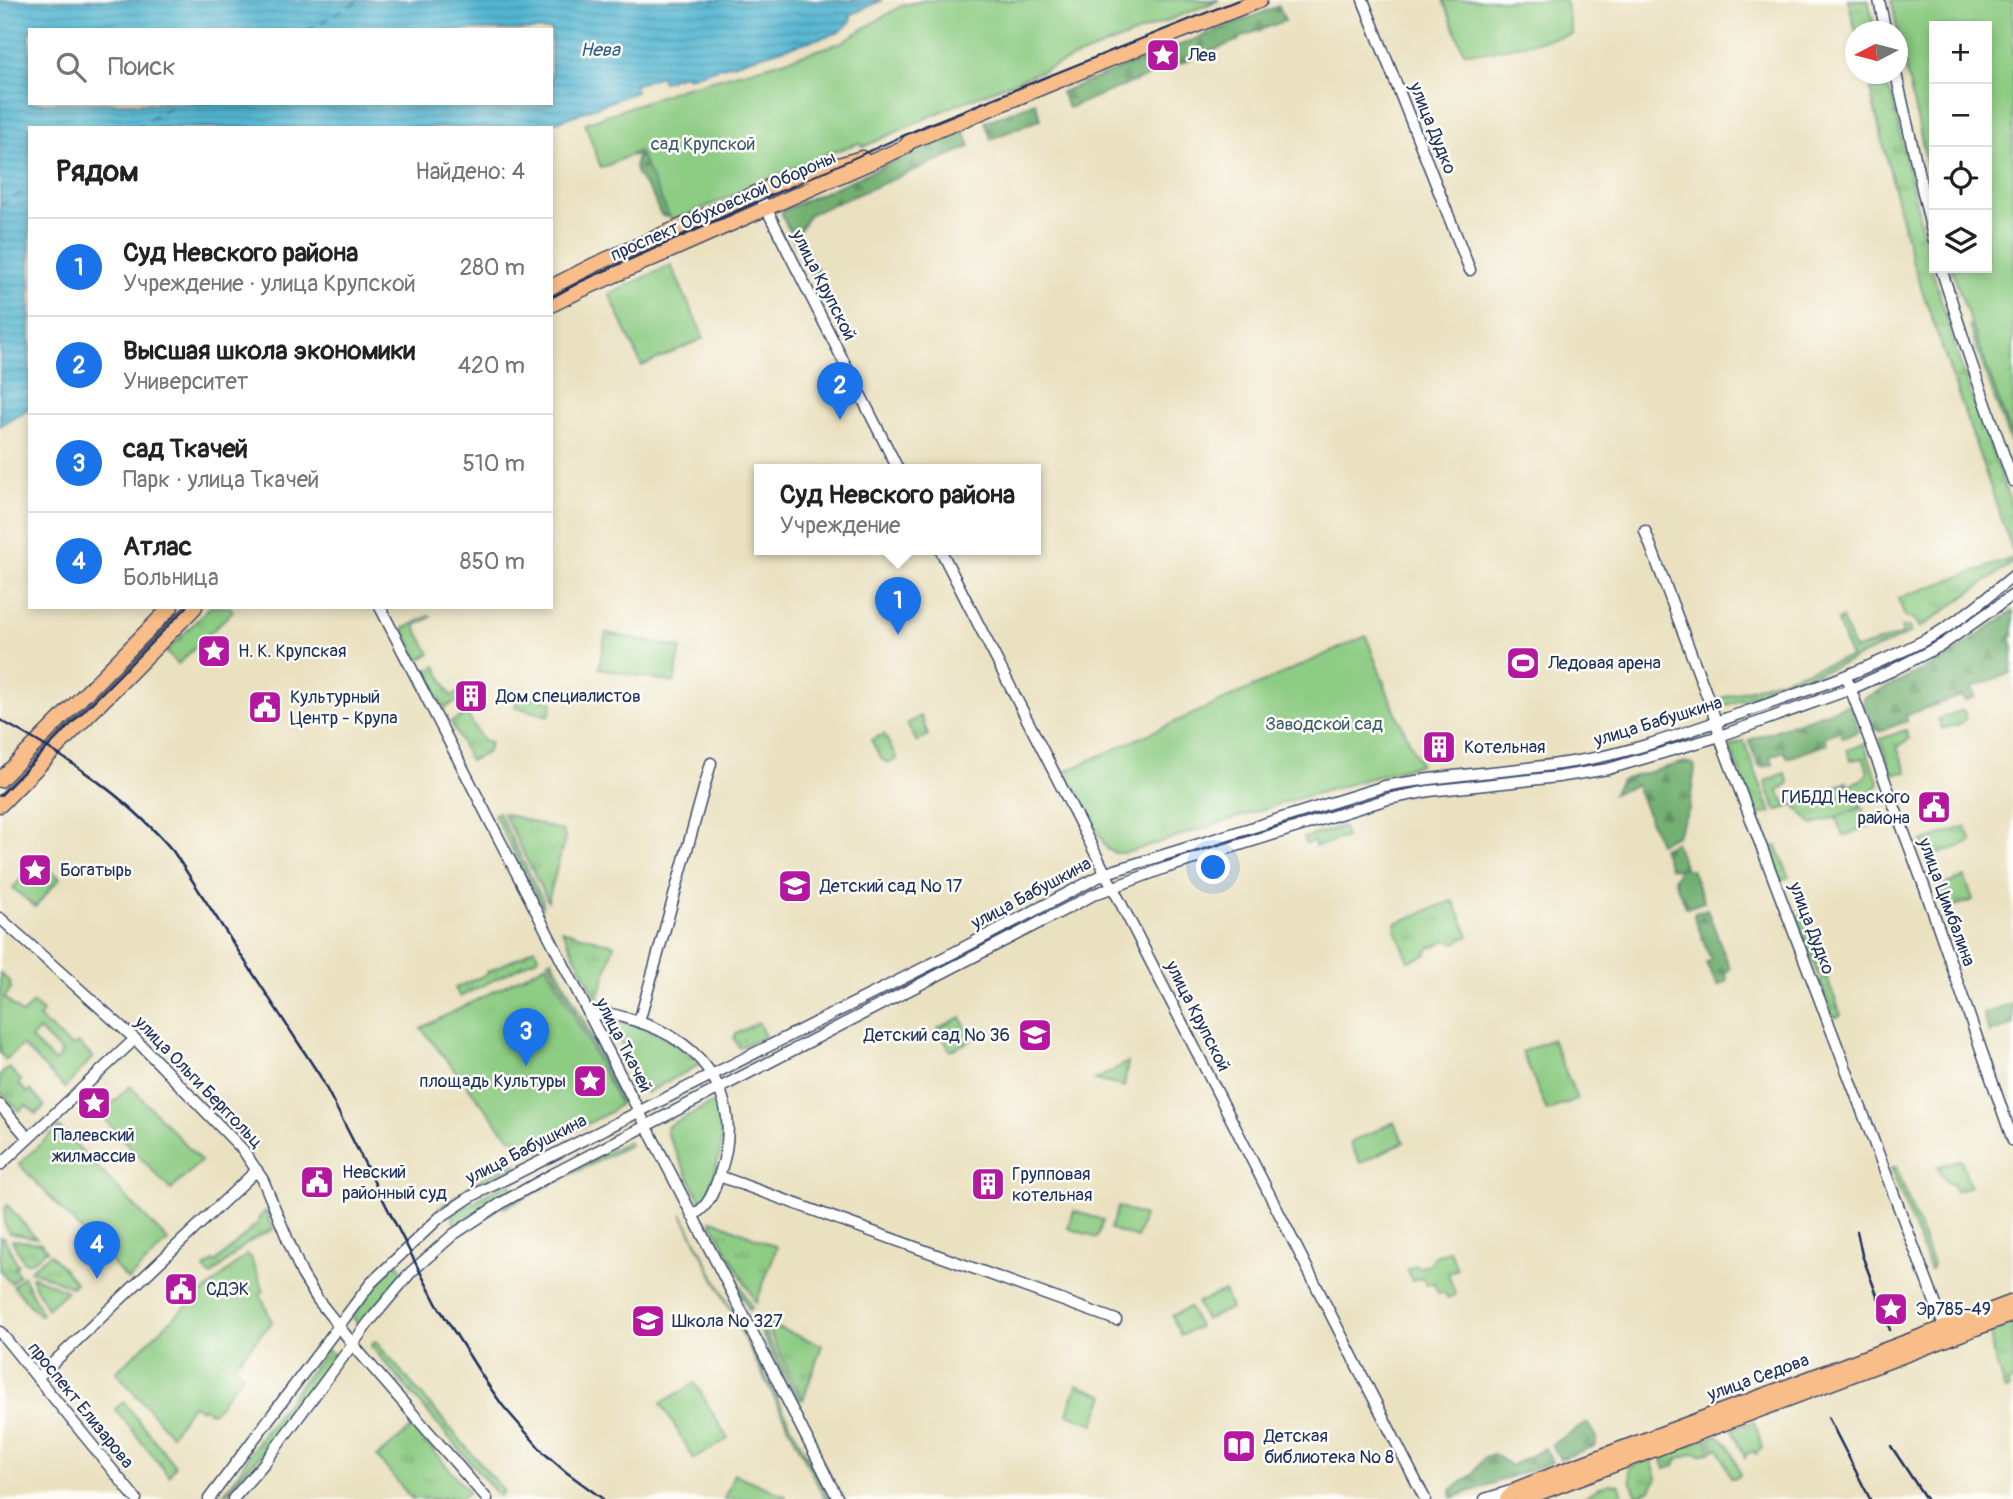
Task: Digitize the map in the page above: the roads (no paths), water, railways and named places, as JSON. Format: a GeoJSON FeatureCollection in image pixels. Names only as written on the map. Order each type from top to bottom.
{"type":"FeatureCollection","features":[{"type":"Feature","properties":{"kind":"main road","name":"проспект Обуховской Обороны"},"geometry":{"type":"LineString","coordinates":[[553,304],[862,167],[905,147],[909,142],[1260,0]]}},
{"type":"Feature","properties":{"kind":"main road","name":"проспект Обуховской Обороны"},"geometry":{"type":"LineString","coordinates":[[553,286],[789,179],[862,158],[903,141],[909,142]]}},
{"type":"Feature","properties":{"kind":"main road"},"geometry":{"type":"LineString","coordinates":[[0,780],[169,609]]}},
{"type":"Feature","properties":{"kind":"main road"},"geometry":{"type":"LineString","coordinates":[[0,805],[193,609]]}},
{"type":"Feature","properties":{"kind":"main road","name":"улица Седова"},"geometry":{"type":"LineString","coordinates":[[1516,1496],[1947,1333],[2013,1302]]}},
{"type":"Feature","properties":{"kind":"main road","name":"улица Седова"},"geometry":{"type":"LineString","coordinates":[[1947,1333],[2013,1314]]}},
{"type":"Feature","properties":{"kind":"street","name":"улица Дудко"},"geometry":{"type":"LineString","coordinates":[[1363,0],[1470,270]]}},
{"type":"Feature","properties":{"kind":"street"},"geometry":{"type":"LineString","coordinates":[[1879,0],[1884,21]]}},
{"type":"Feature","properties":{"kind":"street"},"geometry":{"type":"LineString","coordinates":[[1898,84],[1929,219]]}},
{"type":"Feature","properties":{"kind":"street","name":"улица Крупской"},"geometry":{"type":"LineString","coordinates":[[758,192],[895,464]]}},
{"type":"Feature","properties":{"kind":"street"},"geometry":{"type":"LineString","coordinates":[[1943,273],[1970,362],[2013,481]]}},
{"type":"Feature","properties":{"kind":"street","name":"улица Дудко"},"geometry":{"type":"LineString","coordinates":[[1645,531],[1947,1333]]}},
{"type":"Feature","properties":{"kind":"street","name":"улица Крупской"},"geometry":{"type":"LineString","coordinates":[[943,555],[1425,1499]]}},
{"type":"Feature","properties":{"kind":"street","name":"улица Бабушкина"},"geometry":{"type":"LineString","coordinates":[[209,1499],[370,1283],[439,1218],[501,1179],[712,1075],[1106,873],[1385,786],[1427,778],[1586,760],[1637,748],[1846,676],[1935,634],[1980,604],[2013,576]]}},
{"type":"Feature","properties":{"kind":"street","name":"улица Бабушкина"},"geometry":{"type":"LineString","coordinates":[[233,1499],[266,1461],[353,1344],[411,1272],[454,1234],[503,1202],[646,1125],[1112,886],[1388,799],[1429,791],[1608,769],[1720,736],[1851,689],[1929,653],[2013,595]]}},
{"type":"Feature","properties":{"kind":"street","name":"улица Ткачей"},"geometry":{"type":"LineString","coordinates":[[381,609],[838,1499]]}},
{"type":"Feature","properties":{"kind":"street","name":"улица Цимбалина"},"geometry":{"type":"LineString","coordinates":[[1846,676],[1924,886],[2013,1140]]}},
{"type":"Feature","properties":{"kind":"street"},"geometry":{"type":"LineString","coordinates":[[639,1022],[711,763]]}},
{"type":"Feature","properties":{"kind":"street","name":"улица Ольги Берггольц"},"geometry":{"type":"LineString","coordinates":[[0,918],[135,1039],[243,1150],[257,1170],[302,1274],[318,1300],[487,1499]]}},
{"type":"Feature","properties":{"kind":"street"},"geometry":{"type":"LineString","coordinates":[[590,1017],[603,1013],[668,1033],[701,1059],[719,1087],[727,1114],[725,1154],[719,1176],[703,1211],[692,1216]]}},
{"type":"Feature","properties":{"kind":"street"},"geometry":{"type":"LineString","coordinates":[[0,1165],[135,1039]]}},
{"type":"Feature","properties":{"kind":"street"},"geometry":{"type":"LineString","coordinates":[[0,1105],[28,1138]]}},
{"type":"Feature","properties":{"kind":"street"},"geometry":{"type":"LineString","coordinates":[[37,1378],[257,1170]]}},
{"type":"Feature","properties":{"kind":"street"},"geometry":{"type":"LineString","coordinates":[[719,1176],[1116,1320]]}},
{"type":"Feature","properties":{"kind":"street"},"geometry":{"type":"LineString","coordinates":[[439,1218],[454,1234]]}},
{"type":"Feature","properties":{"kind":"street"},"geometry":{"type":"LineString","coordinates":[[401,1251],[411,1272]]}},
{"type":"Feature","properties":{"kind":"street","name":"проспект Елизарова"},"geometry":{"type":"LineString","coordinates":[[0,1332],[136,1499]]}},
{"type":"Feature","properties":{"kind":"street","name":"улица Седова"},"geometry":{"type":"LineString","coordinates":[[1486,1499],[1516,1496]]}},
{"type":"Feature","properties":{"kind":"water","name":"Нева"},"geometry":{"type":"Polygon","coordinates":[[[0,0],[882,0],[850,15],[851,21],[840,32],[688,77],[686,74],[663,82],[660,76],[634,85],[636,92],[546,126],[28,126],[28,409],[0,426],[0,0]]]}},
{"type":"Feature","properties":{"kind":"tram line"},"geometry":{"type":"LineString","coordinates":[[553,297],[580,282],[929,124],[1238,0]]}},
{"type":"Feature","properties":{"kind":"tram line"},"geometry":{"type":"LineString","coordinates":[[0,796],[185,609]]}},
{"type":"Feature","properties":{"kind":"railway"},"geometry":{"type":"LineString","coordinates":[[0,720],[47,747],[114,794],[173,851],[320,1076],[436,1303],[486,1382],[544,1453],[603,1499]]}},
{"type":"Feature","properties":{"kind":"railway"},"geometry":{"type":"LineString","coordinates":[[1857,1231],[1862,1255],[1890,1330]]}},
{"type":"Feature","properties":{"kind":"railway"},"geometry":{"type":"LineString","coordinates":[[1828,1417],[1870,1499]]}},
{"type":"Feature","properties":{"kind":"railway"},"geometry":{"type":"LineString","coordinates":[[1891,1446],[1926,1499]]}},
{"type":"Feature","properties":{"kind":"place","name":"Лев"},"geometry":{"type":"Point","coordinates":[1163,55]}},
{"type":"Feature","properties":{"kind":"place","name":"Высшая школа экономики"},"geometry":{"type":"Point","coordinates":[840,420]}},
{"type":"Feature","properties":{"kind":"place","name":"Суд Невского района"},"geometry":{"type":"Point","coordinates":[898,635]}},
{"type":"Feature","properties":{"kind":"place","name":"Н. К. Крупская"},"geometry":{"type":"Point","coordinates":[214,651]}},
{"type":"Feature","properties":{"kind":"place","name":"Ледовая арена"},"geometry":{"type":"Point","coordinates":[1523,663]}},
{"type":"Feature","properties":{"kind":"place","name":"Дом специалистов"},"geometry":{"type":"Point","coordinates":[471,696]}},
{"type":"Feature","properties":{"kind":"place","name":"Культурный Центр - Крупа"},"geometry":{"type":"Point","coordinates":[265,707]}},
{"type":"Feature","properties":{"kind":"place","name":"Котельная"},"geometry":{"type":"Point","coordinates":[1439,747]}},
{"type":"Feature","properties":{"kind":"place","name":"ГИБДД Невского района"},"geometry":{"type":"Point","coordinates":[1934,807]}},
{"type":"Feature","properties":{"kind":"place","name":"Богатырь"},"geometry":{"type":"Point","coordinates":[35,870]}},
{"type":"Feature","properties":{"kind":"place","name":"Детский сад № 17"},"geometry":{"type":"Point","coordinates":[795,886]}},
{"type":"Feature","properties":{"kind":"place","name":"Детский сад № 36"},"geometry":{"type":"Point","coordinates":[1035,1035]}},
{"type":"Feature","properties":{"kind":"place","name":"сад Ткачей"},"geometry":{"type":"Point","coordinates":[526,1066]}},
{"type":"Feature","properties":{"kind":"place","name":"площадь Культуры"},"geometry":{"type":"Point","coordinates":[590,1081]}},
{"type":"Feature","properties":{"kind":"place","name":"Палевский жилмассив"},"geometry":{"type":"Point","coordinates":[94,1103]}},
{"type":"Feature","properties":{"kind":"place","name":"Невский районный суд"},"geometry":{"type":"Point","coordinates":[317,1182]}},
{"type":"Feature","properties":{"kind":"place","name":"Групповая котельная"},"geometry":{"type":"Point","coordinates":[988,1184]}},
{"type":"Feature","properties":{"kind":"place","name":"Атлас"},"geometry":{"type":"Point","coordinates":[97,1279]}},
{"type":"Feature","properties":{"kind":"place","name":"СДЭК"},"geometry":{"type":"Point","coordinates":[181,1289]}},
{"type":"Feature","properties":{"kind":"place","name":"Эр785-49"},"geometry":{"type":"Point","coordinates":[1891,1309]}},
{"type":"Feature","properties":{"kind":"place","name":"Школа № 327"},"geometry":{"type":"Point","coordinates":[648,1321]}},
{"type":"Feature","properties":{"kind":"place","name":"Детская библиотека № 8"},"geometry":{"type":"Point","coordinates":[1239,1446]}},
{"type":"Feature","properties":{"kind":"park label","name":"сад Крупской"},"geometry":{"type":"Point","coordinates":[703,144]}},
{"type":"Feature","properties":{"kind":"park label","name":"Заводской сад"},"geometry":{"type":"Point","coordinates":[1324,724]}}]}
